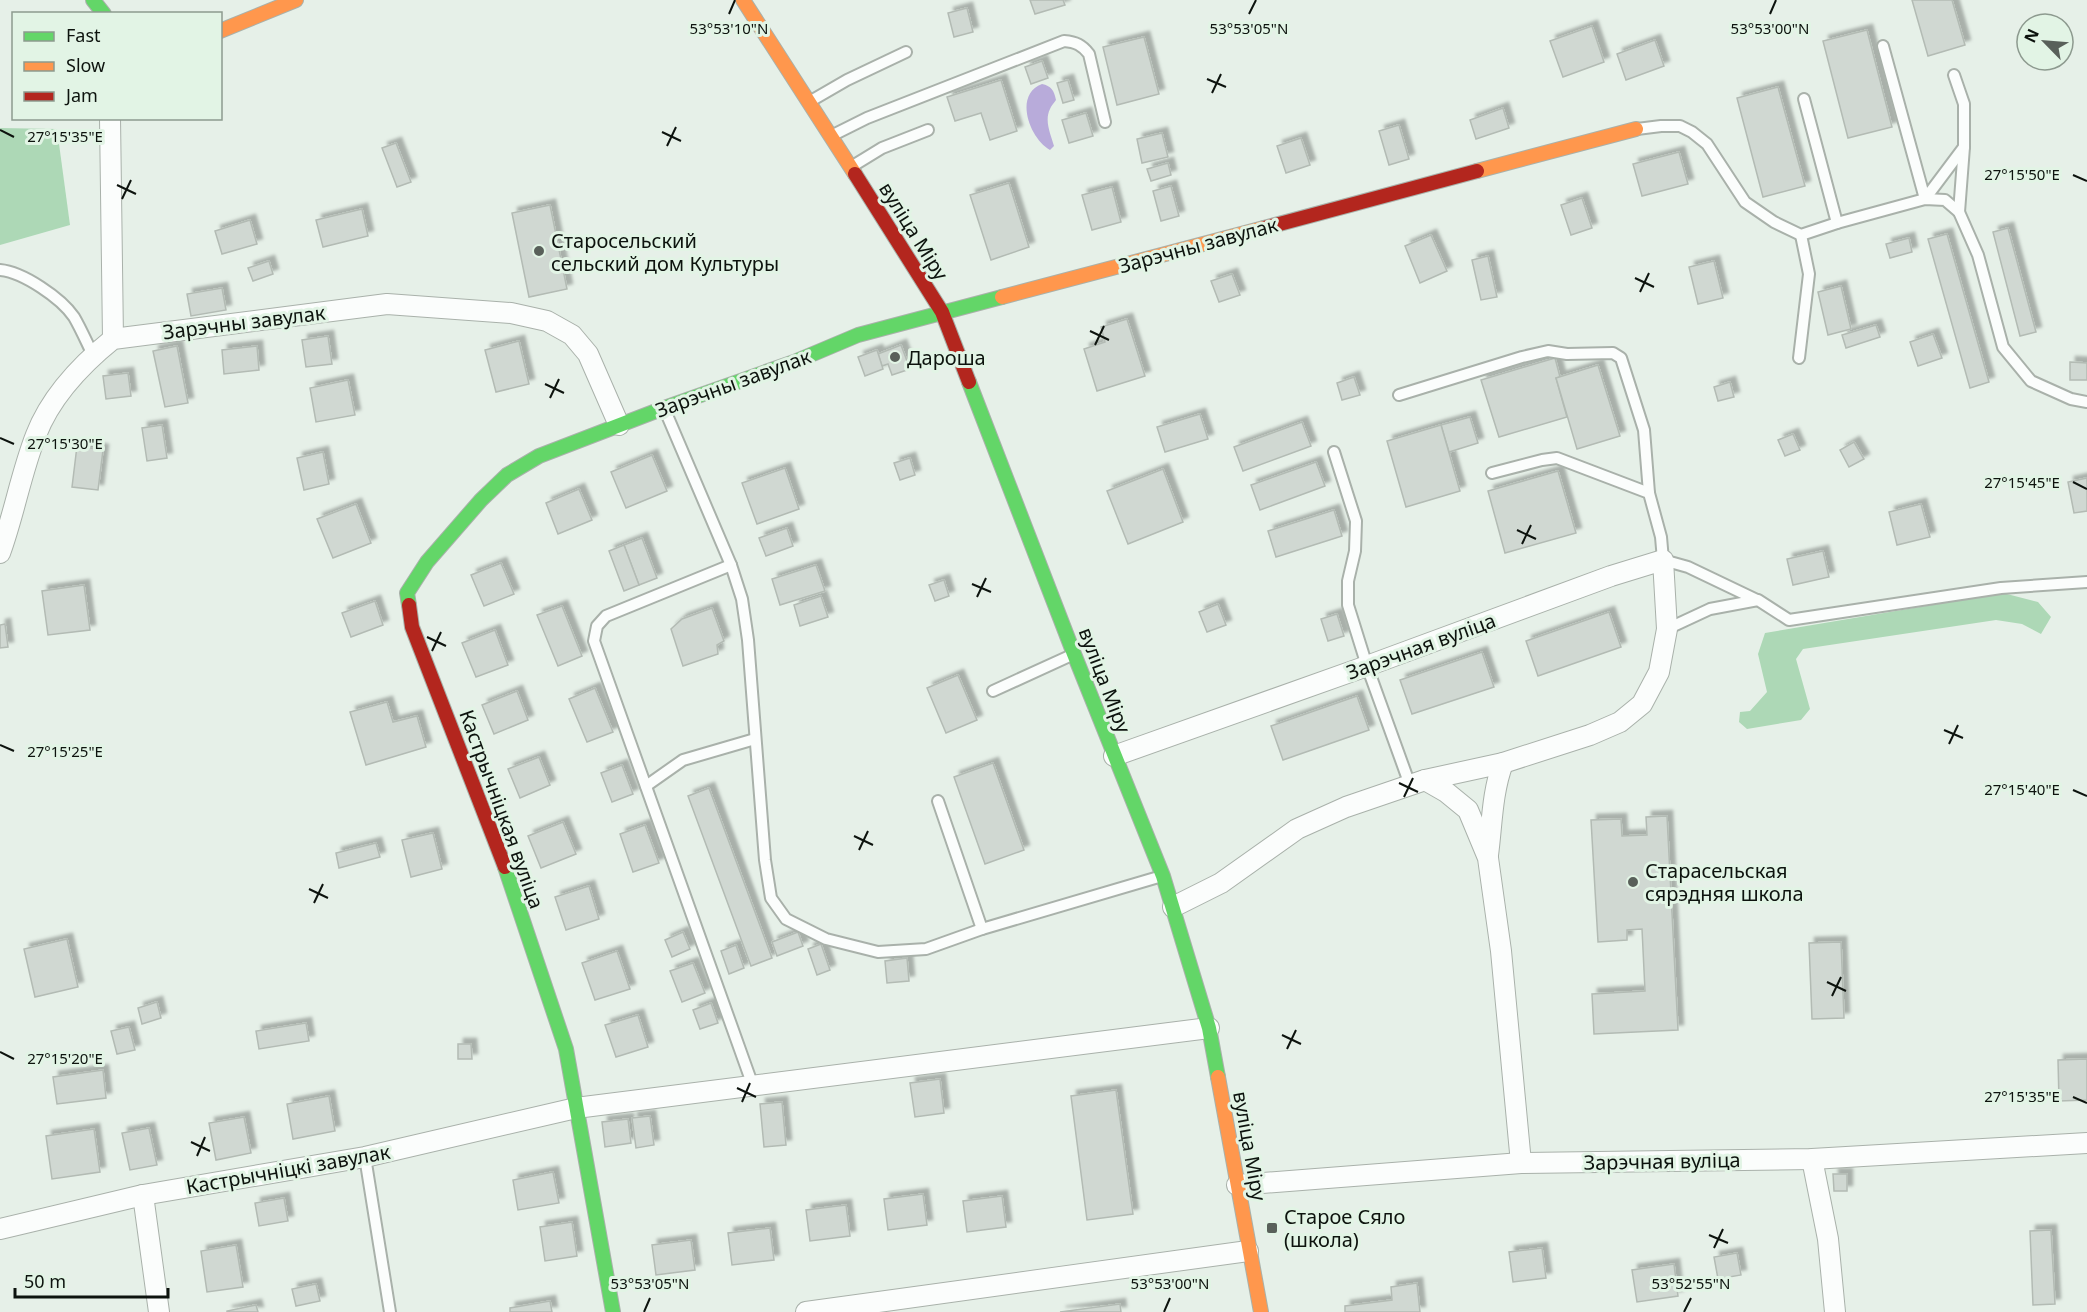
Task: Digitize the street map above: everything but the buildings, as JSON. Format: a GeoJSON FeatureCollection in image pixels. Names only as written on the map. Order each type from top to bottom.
{"type":"FeatureCollection","features":[{"type":"Feature","properties":{"kind":"street"},"geometry":{"type":"LineString","coordinates":[[93,0],[102,12]]}},
{"type":"Feature","properties":{"kind":"street"},"geometry":{"type":"LineString","coordinates":[[222,30],[296,0]]}},
{"type":"Feature","properties":{"kind":"street","name":"вуліца Міру"},"geometry":{"type":"LineString","coordinates":[[743,0],[942,312],[1074,654],[1163,876],[1173,907],[1209,1028],[1248,1251],[1261,1312]]}},
{"type":"Feature","properties":{"kind":"street"},"geometry":{"type":"LineString","coordinates":[[0,554],[37,432],[59,393],[93,355],[113,339],[110,120]]}},
{"type":"Feature","properties":{"kind":"street","name":"Зарэчны завулак"},"geometry":{"type":"LineString","coordinates":[[113,339],[387,304],[511,313],[547,321],[572,335],[588,354],[619,425],[794,362],[858,335],[1636,129]]}},
{"type":"Feature","properties":{"kind":"street","name":"Кастрычніцкая вуліца"},"geometry":{"type":"LineString","coordinates":[[613,1312],[566,1049],[498,845],[412,627],[407,593],[427,561],[481,500],[507,475],[539,456],[619,425]]}},
{"type":"Feature","properties":{"kind":"street"},"geometry":{"type":"LineString","coordinates":[[1173,907],[1221,883],[1297,829],[1346,807],[1417,782],[1503,763],[1590,735],[1620,722],[1642,704],[1659,672],[1667,629],[1663,560]]}},
{"type":"Feature","properties":{"kind":"street","name":"Зарэчная вуліца"},"geometry":{"type":"LineString","coordinates":[[1114,756],[1611,576],[1663,560]]}},
{"type":"Feature","properties":{"kind":"street"},"geometry":{"type":"LineString","coordinates":[[1503,763],[1495,798],[1488,858],[1501,951],[1521,1163]]}},
{"type":"Feature","properties":{"kind":"street"},"geometry":{"type":"LineString","coordinates":[[1417,782],[1446,792],[1468,810],[1488,858]]}},
{"type":"Feature","properties":{"kind":"street","name":"Кастрычніцкі завулак"},"geometry":{"type":"LineString","coordinates":[[0,1229],[143,1195],[365,1157],[576,1108],[1209,1028]]}},
{"type":"Feature","properties":{"kind":"street","name":"Зарэчная вуліца"},"geometry":{"type":"LineString","coordinates":[[1238,1185],[1521,1163],[1812,1159],[2087,1143]]}},
{"type":"Feature","properties":{"kind":"street"},"geometry":{"type":"LineString","coordinates":[[1812,1159],[1828,1239],[1835,1312]]}},
{"type":"Feature","properties":{"kind":"street"},"geometry":{"type":"LineString","coordinates":[[143,1195],[159,1312]]}},
{"type":"Feature","properties":{"kind":"street"},"geometry":{"type":"LineString","coordinates":[[806,1312],[1248,1251]]}},
{"type":"Feature","properties":{"kind":"lane"},"geometry":{"type":"LineString","coordinates":[[831,136],[867,118],[1064,41],[1074,42],[1089,54],[1105,122]]}},
{"type":"Feature","properties":{"kind":"lane"},"geometry":{"type":"LineString","coordinates":[[1883,46],[1925,199]]}},
{"type":"Feature","properties":{"kind":"lane"},"geometry":{"type":"LineString","coordinates":[[808,102],[847,80],[906,52]]}},
{"type":"Feature","properties":{"kind":"lane"},"geometry":{"type":"LineString","coordinates":[[1954,75],[1964,104],[1964,147],[1959,212]]}},
{"type":"Feature","properties":{"kind":"lane"},"geometry":{"type":"LineString","coordinates":[[1804,99],[1837,223]]}},
{"type":"Feature","properties":{"kind":"lane"},"geometry":{"type":"LineString","coordinates":[[1636,129],[1680,126],[1692,132],[1707,144],[1745,202],[1774,222],[1801,235],[1925,199],[1945,200],[1959,212],[1978,255],[2003,347],[2031,381],[2072,399],[2087,402]]}},
{"type":"Feature","properties":{"kind":"lane"},"geometry":{"type":"LineString","coordinates":[[851,168],[882,148],[928,130]]}},
{"type":"Feature","properties":{"kind":"lane"},"geometry":{"type":"LineString","coordinates":[[1925,199],[1964,147]]}},
{"type":"Feature","properties":{"kind":"lane"},"geometry":{"type":"LineString","coordinates":[[1799,358],[1809,274],[1801,235]]}},
{"type":"Feature","properties":{"kind":"lane"},"geometry":{"type":"LineString","coordinates":[[0,270],[10,271],[43,287],[73,315],[93,355]]}},
{"type":"Feature","properties":{"kind":"lane"},"geometry":{"type":"LineString","coordinates":[[1399,395],[1548,351],[1567,354],[1613,353],[1621,358],[1644,430],[1649,493],[1661,537],[1663,560],[1688,567],[1758,600],[1789,620],[2001,588],[2087,582]]}},
{"type":"Feature","properties":{"kind":"lane"},"geometry":{"type":"LineString","coordinates":[[664,408],[731,565],[742,599],[748,640],[765,860],[771,897],[786,919],[826,939],[878,952],[926,949],[982,929],[1163,876]]}},
{"type":"Feature","properties":{"kind":"lane"},"geometry":{"type":"LineString","coordinates":[[1334,452],[1356,521],[1355,551],[1348,581],[1348,605],[1367,666],[1417,782]]}},
{"type":"Feature","properties":{"kind":"lane"},"geometry":{"type":"LineString","coordinates":[[1492,473],[1557,458],[1649,493]]}},
{"type":"Feature","properties":{"kind":"lane"},"geometry":{"type":"LineString","coordinates":[[731,565],[606,616],[597,626],[594,641],[753,1086]]}},
{"type":"Feature","properties":{"kind":"lane"},"geometry":{"type":"LineString","coordinates":[[1667,629],[1710,609],[1758,600]]}},
{"type":"Feature","properties":{"kind":"lane"},"geometry":{"type":"LineString","coordinates":[[993,691],[1074,654]]}},
{"type":"Feature","properties":{"kind":"lane"},"geometry":{"type":"LineString","coordinates":[[646,786],[683,760],[755,739]]}},
{"type":"Feature","properties":{"kind":"lane"},"geometry":{"type":"LineString","coordinates":[[938,801],[982,929]]}},
{"type":"Feature","properties":{"kind":"lane"},"geometry":{"type":"LineString","coordinates":[[365,1157],[390,1312]]}},
{"type":"Feature","properties":{"kind":"green space"},"geometry":{"type":"Polygon","coordinates":[[[0,128],[57,129],[70,225],[0,245],[0,128]]]}},
{"type":"Feature","properties":{"kind":"green space"},"geometry":{"type":"Polygon","coordinates":[[[2003,593],[2038,602],[2051,617],[2041,634],[2022,624],[1996,620],[1803,649],[1796,659],[1810,709],[1801,720],[1747,729],[1739,722],[1740,712],[1750,711],[1767,692],[1758,654],[1765,633],[2003,593]]]}},
{"type":"Feature","properties":{"kind":"shaded area"},"geometry":{"type":"Polygon","coordinates":[[[1042,84],[1052,89],[1056,100],[1048,114],[1054,146],[1050,150],[1036,137],[1028,117],[1028,97],[1042,84]]]}},
{"type":"Feature","properties":{"kind":"traffic: fast"},"geometry":{"type":"LineString","coordinates":[[93,0],[102,12]]}},
{"type":"Feature","properties":{"kind":"traffic: fast"},"geometry":{"type":"LineString","coordinates":[[409,605],[407,593],[427,562],[481,500],[507,475],[539,456],[664,408],[794,362],[858,335],[1002,297]]}},
{"type":"Feature","properties":{"kind":"traffic: fast"},"geometry":{"type":"LineString","coordinates":[[969,382],[1163,876],[1209,1028],[1218,1077]]}},
{"type":"Feature","properties":{"kind":"traffic: fast"},"geometry":{"type":"LineString","coordinates":[[505,867],[566,1049],[613,1312]]}},
{"type":"Feature","properties":{"kind":"traffic: slow"},"geometry":{"type":"LineString","coordinates":[[222,30],[296,0]]}},
{"type":"Feature","properties":{"kind":"traffic: slow"},"geometry":{"type":"LineString","coordinates":[[743,0],[855,174]]}},
{"type":"Feature","properties":{"kind":"traffic: slow"},"geometry":{"type":"LineString","coordinates":[[1477,171],[1636,129]]}},
{"type":"Feature","properties":{"kind":"traffic: slow"},"geometry":{"type":"LineString","coordinates":[[1002,297],[1264,228]]}},
{"type":"Feature","properties":{"kind":"traffic: slow"},"geometry":{"type":"LineString","coordinates":[[1218,1077],[1261,1312]]}},
{"type":"Feature","properties":{"kind":"traffic: jam"},"geometry":{"type":"LineString","coordinates":[[1264,228],[1477,171]]}},
{"type":"Feature","properties":{"kind":"traffic: jam"},"geometry":{"type":"LineString","coordinates":[[855,174],[942,312],[969,382]]}},
{"type":"Feature","properties":{"kind":"traffic: jam"},"geometry":{"type":"LineString","coordinates":[[409,605],[412,627],[505,867]]}},
{"type":"Feature","properties":{"kind":"place","name":"Старосельский сельский дом Культуры"},"geometry":{"type":"Point","coordinates":[539,251]}},
{"type":"Feature","properties":{"kind":"place","name":"Дароша"},"geometry":{"type":"Point","coordinates":[895,357]}},
{"type":"Feature","properties":{"kind":"place","name":"Старасельская сярэдняя школа"},"geometry":{"type":"Point","coordinates":[1633,882]}},
{"type":"Feature","properties":{"kind":"place","name":"Старое Сяло (школа)"},"geometry":{"type":"Point","coordinates":[1272,1228]}}]}
